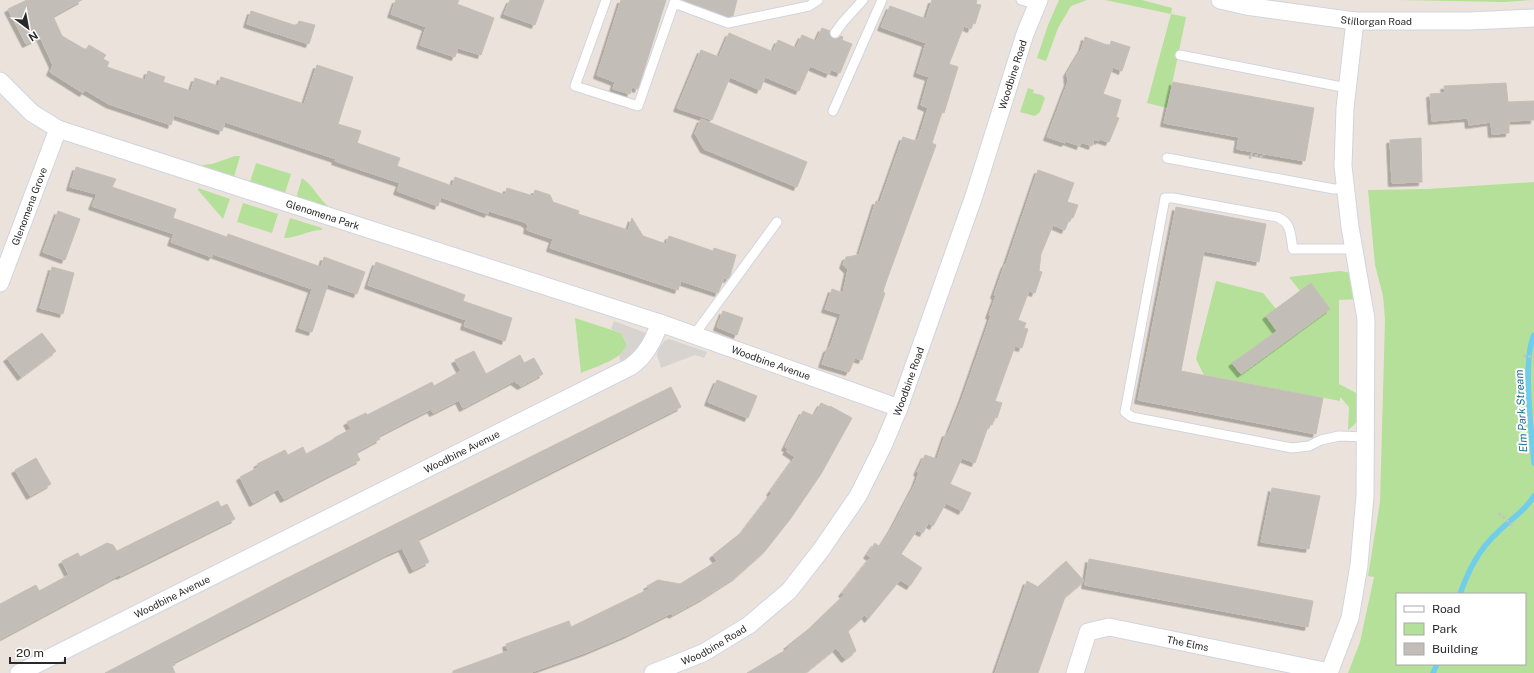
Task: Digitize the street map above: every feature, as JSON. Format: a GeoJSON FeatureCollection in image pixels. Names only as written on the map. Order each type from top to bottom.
{"type":"FeatureCollection","features":[{"type":"Feature","properties":{"kind":"street","name":"Stillorgan Road"},"geometry":{"type":"LineString","coordinates":[[1220,0],[1246,6],[1355,21],[1469,21],[1534,18]]}},
{"type":"Feature","properties":{"kind":"street","name":"Woodbine Road"},"geometry":{"type":"LineString","coordinates":[[653,673],[703,653],[749,625],[789,591],[821,550],[858,496],[883,446],[899,408],[974,196],[1025,34],[1039,2]]}},
{"type":"Feature","properties":{"kind":"street","name":"The Elms"},"geometry":{"type":"LineString","coordinates":[[1075,673],[1088,632],[1109,627],[1329,673],[1350,618],[1359,565],[1365,496],[1366,319],[1350,227],[1347,188],[1343,166],[1345,108],[1355,21]]}},
{"type":"Feature","properties":{"kind":"street","name":"Glenomena Park"},"geometry":{"type":"LineString","coordinates":[[0,81],[32,113],[58,129],[660,323]]}},
{"type":"Feature","properties":{"kind":"street","name":"Glenomena Grove"},"geometry":{"type":"LineString","coordinates":[[0,283],[58,129]]}},
{"type":"Feature","properties":{"kind":"street","name":"Woodbine Avenue"},"geometry":{"type":"LineString","coordinates":[[19,673],[630,367],[639,361],[647,350],[660,323],[899,408]]}},
{"type":"Feature","properties":{"kind":"lane"},"geometry":{"type":"LineString","coordinates":[[606,0],[575,86],[638,106],[674,3],[728,23],[809,6],[818,0]]}},
{"type":"Feature","properties":{"kind":"lane"},"geometry":{"type":"LineString","coordinates":[[835,33],[863,0]]}},
{"type":"Feature","properties":{"kind":"lane"},"geometry":{"type":"LineString","coordinates":[[833,111],[882,0]]}},
{"type":"Feature","properties":{"kind":"lane"},"geometry":{"type":"LineString","coordinates":[[1021,0],[1039,2]]}},
{"type":"Feature","properties":{"kind":"lane"},"geometry":{"type":"LineString","coordinates":[[1180,55],[1347,88]]}},
{"type":"Feature","properties":{"kind":"lane"},"geometry":{"type":"LineString","coordinates":[[1167,158],[1334,189],[1347,188]]}},
{"type":"Feature","properties":{"kind":"lane"},"geometry":{"type":"LineString","coordinates":[[1355,249],[1292,249],[1289,227],[1285,220],[1277,217],[1173,198],[1164,198],[1125,412],[1132,417],[1292,448],[1309,446],[1321,440],[1339,436],[1366,437]]}},
{"type":"Feature","properties":{"kind":"lane"},"geometry":{"type":"LineString","coordinates":[[694,335],[777,222]]}},
{"type":"Feature","properties":{"kind":"path"},"geometry":{"type":"LineString","coordinates":[[1256,160],[1249,159],[1250,154],[1263,157],[1264,154]]}},
{"type":"Feature","properties":{"kind":"path"},"geometry":{"type":"LineString","coordinates":[[1523,356],[1534,357]]}},
{"type":"Feature","properties":{"kind":"path"},"geometry":{"type":"LineString","coordinates":[[1498,513],[1513,526]]}},
{"type":"Feature","properties":{"kind":"green space"},"geometry":{"type":"Polygon","coordinates":[[[1059,0],[1087,0],[1071,6],[1058,28],[1046,61],[1037,58],[1048,25],[1059,0]]]}},
{"type":"Feature","properties":{"kind":"green space"},"geometry":{"type":"Polygon","coordinates":[[[1105,0],[1142,0],[1172,8],[1171,14],[1105,0]]]}},
{"type":"Feature","properties":{"kind":"green space"},"geometry":{"type":"Polygon","coordinates":[[[1398,0],[1532,0],[1504,2],[1398,0]]]}},
{"type":"Feature","properties":{"kind":"green space"},"geometry":{"type":"Polygon","coordinates":[[[1171,14],[1186,17],[1167,108],[1147,103],[1171,14]]]}},
{"type":"Feature","properties":{"kind":"green space"},"geometry":{"type":"Polygon","coordinates":[[[1028,88],[1034,90],[1033,93],[1042,95],[1045,98],[1040,112],[1035,116],[1020,112],[1028,88]]]}},
{"type":"Feature","properties":{"kind":"green space"},"geometry":{"type":"Polygon","coordinates":[[[235,156],[240,156],[234,177],[202,166],[212,164],[235,156]]]}},
{"type":"Feature","properties":{"kind":"green space"},"geometry":{"type":"Polygon","coordinates":[[[256,163],[291,174],[285,193],[250,182],[256,163]]]}},
{"type":"Feature","properties":{"kind":"green space"},"geometry":{"type":"Polygon","coordinates":[[[302,178],[309,184],[328,206],[328,208],[296,198],[302,178]]]}},
{"type":"Feature","properties":{"kind":"green space"},"geometry":{"type":"Polygon","coordinates":[[[1534,182],[1534,673],[1348,673],[1360,642],[1374,577],[1368,576],[1380,502],[1385,319],[1383,296],[1375,265],[1368,190],[1427,189],[1534,182]]]}},
{"type":"Feature","properties":{"kind":"green space"},"geometry":{"type":"Polygon","coordinates":[[[198,188],[230,199],[223,219],[198,190],[198,188]]]}},
{"type":"Feature","properties":{"kind":"green space"},"geometry":{"type":"Polygon","coordinates":[[[243,203],[278,214],[272,233],[237,222],[243,203]]]}},
{"type":"Feature","properties":{"kind":"green space"},"geometry":{"type":"Polygon","coordinates":[[[290,218],[322,228],[322,230],[284,238],[290,218]]]}},
{"type":"Feature","properties":{"kind":"green space"},"geometry":{"type":"Polygon","coordinates":[[[1340,271],[1352,273],[1358,299],[1339,300],[1339,384],[1360,395],[1358,419],[1352,427],[1348,430],[1349,407],[1340,397],[1340,401],[1204,375],[1196,359],[1216,281],[1263,293],[1276,309],[1266,316],[1277,331],[1232,363],[1241,374],[1330,309],[1311,284],[1300,291],[1289,277],[1340,271]]]}},
{"type":"Feature","properties":{"kind":"green space"},"geometry":{"type":"Polygon","coordinates":[[[575,318],[621,333],[627,345],[624,351],[613,359],[581,373],[575,318]]]}},
{"type":"Feature","properties":{"kind":"shaded area"},"geometry":{"type":"Polygon","coordinates":[[[614,321],[646,333],[646,339],[635,352],[621,362],[619,356],[627,345],[621,333],[611,329],[614,321]]]}},
{"type":"Feature","properties":{"kind":"shaded area"},"geometry":{"type":"Polygon","coordinates":[[[669,339],[707,352],[704,358],[695,355],[661,368],[657,355],[658,350],[664,341],[669,339]]]}},
{"type":"Feature","properties":{"kind":"building"},"geometry":{"type":"Polygon","coordinates":[[[27,0],[82,0],[53,16],[62,36],[86,50],[89,45],[106,55],[103,59],[109,62],[107,67],[145,80],[148,71],[165,77],[163,82],[191,91],[195,78],[218,86],[221,77],[304,104],[317,65],[353,77],[338,124],[361,131],[357,143],[400,158],[397,166],[452,186],[455,177],[505,195],[507,188],[533,196],[535,190],[550,195],[553,202],[579,211],[578,214],[628,230],[632,218],[643,236],[666,244],[669,236],[713,251],[714,248],[736,255],[730,276],[728,279],[724,278],[718,293],[681,281],[678,290],[550,248],[553,239],[527,230],[528,225],[524,222],[489,211],[488,214],[441,197],[438,206],[397,191],[400,183],[335,161],[336,159],[225,122],[222,131],[174,115],[171,125],[109,104],[85,90],[83,93],[50,72],[53,65],[40,37],[26,44],[8,9],[27,0]]]}},
{"type":"Feature","properties":{"kind":"building"},"geometry":{"type":"Polygon","coordinates":[[[396,0],[459,0],[457,4],[494,18],[481,55],[458,48],[455,57],[420,45],[426,27],[391,14],[396,0]]]}},
{"type":"Feature","properties":{"kind":"building"},"geometry":{"type":"Polygon","coordinates":[[[510,0],[544,0],[535,25],[504,14],[510,0]]]}},
{"type":"Feature","properties":{"kind":"building"},"geometry":{"type":"Polygon","coordinates":[[[621,0],[666,0],[638,89],[632,87],[630,94],[613,89],[615,82],[597,75],[621,0]]]}},
{"type":"Feature","properties":{"kind":"building"},"geometry":{"type":"Polygon","coordinates":[[[683,0],[737,0],[733,16],[728,17],[683,0]]]}},
{"type":"Feature","properties":{"kind":"building"},"geometry":{"type":"Polygon","coordinates":[[[932,0],[977,0],[976,4],[981,5],[975,24],[973,23],[971,29],[964,26],[949,64],[958,67],[944,113],[942,112],[932,143],[936,145],[885,285],[883,292],[885,293],[862,360],[855,358],[849,372],[822,364],[827,349],[830,347],[841,314],[825,309],[832,289],[843,293],[848,270],[843,265],[846,257],[859,255],[876,201],[880,202],[903,137],[915,141],[915,139],[918,140],[928,108],[921,105],[929,77],[917,73],[926,43],[881,27],[890,6],[926,19],[932,0]]]}},
{"type":"Feature","properties":{"kind":"building"},"geometry":{"type":"Polygon","coordinates":[[[251,11],[297,26],[299,21],[315,25],[309,44],[247,24],[251,11]]]}},
{"type":"Feature","properties":{"kind":"building"},"geometry":{"type":"Polygon","coordinates":[[[822,28],[830,31],[832,38],[837,39],[841,36],[843,37],[842,40],[852,44],[840,73],[831,70],[829,74],[810,66],[799,91],[765,77],[760,90],[730,77],[712,120],[677,108],[701,50],[719,57],[729,33],[773,52],[778,40],[796,48],[802,35],[816,41],[822,28]]]}},
{"type":"Feature","properties":{"kind":"building"},"geometry":{"type":"Polygon","coordinates":[[[1085,37],[1110,46],[1111,41],[1130,47],[1122,71],[1113,67],[1103,94],[1121,100],[1116,117],[1119,118],[1109,142],[1094,139],[1092,146],[1081,142],[1080,146],[1066,141],[1065,143],[1047,137],[1068,82],[1067,73],[1082,48],[1085,37]]]}},
{"type":"Feature","properties":{"kind":"building"},"geometry":{"type":"Polygon","coordinates":[[[1173,82],[1314,108],[1305,161],[1237,149],[1239,137],[1164,123],[1173,82]]]}},
{"type":"Feature","properties":{"kind":"building"},"geometry":{"type":"Polygon","coordinates":[[[1506,83],[1508,102],[1534,101],[1534,120],[1509,121],[1509,133],[1492,134],[1491,122],[1469,125],[1468,118],[1432,121],[1430,94],[1445,93],[1444,86],[1506,83]]]}},
{"type":"Feature","properties":{"kind":"building"},"geometry":{"type":"Polygon","coordinates":[[[701,119],[807,162],[797,187],[704,149],[695,133],[701,119]]]}},
{"type":"Feature","properties":{"kind":"building"},"geometry":{"type":"Polygon","coordinates":[[[1421,138],[1422,182],[1392,183],[1390,140],[1421,138]]]}},
{"type":"Feature","properties":{"kind":"building"},"geometry":{"type":"Polygon","coordinates":[[[76,167],[116,179],[112,187],[176,209],[173,218],[227,237],[228,234],[321,267],[324,257],[365,272],[357,294],[328,284],[312,332],[299,328],[312,289],[213,254],[212,257],[171,242],[174,234],[92,206],[97,194],[70,187],[76,167]]]}},
{"type":"Feature","properties":{"kind":"building"},"geometry":{"type":"Polygon","coordinates":[[[1038,170],[1074,183],[1067,202],[1078,205],[1073,218],[1070,217],[1065,230],[1053,225],[1041,254],[1039,271],[1042,272],[1035,293],[1029,291],[1018,320],[1026,323],[1024,328],[1028,329],[1022,348],[1015,346],[995,401],[1002,403],[997,418],[995,417],[992,425],[989,424],[975,463],[962,458],[950,484],[971,493],[962,511],[946,503],[933,526],[928,523],[923,533],[917,530],[901,554],[922,568],[910,586],[900,580],[868,619],[865,615],[848,631],[856,651],[845,659],[836,648],[805,673],[747,673],[789,648],[787,646],[810,628],[844,595],[842,593],[871,557],[867,555],[875,543],[880,547],[892,528],[915,484],[919,473],[917,472],[925,455],[937,459],[946,433],[948,434],[962,399],[991,316],[989,315],[996,296],[994,295],[1038,170]]]}},
{"type":"Feature","properties":{"kind":"building"},"geometry":{"type":"Polygon","coordinates":[[[1176,207],[1266,224],[1259,262],[1204,251],[1181,371],[1323,398],[1316,434],[1138,400],[1176,207]]]}},
{"type":"Feature","properties":{"kind":"building"},"geometry":{"type":"Polygon","coordinates":[[[58,211],[80,219],[65,260],[43,252],[58,211]]]}},
{"type":"Feature","properties":{"kind":"building"},"geometry":{"type":"Polygon","coordinates":[[[376,262],[465,295],[463,301],[512,318],[505,341],[464,326],[466,320],[368,285],[376,262]]]}},
{"type":"Feature","properties":{"kind":"building"},"geometry":{"type":"Polygon","coordinates":[[[52,267],[74,273],[63,314],[40,308],[52,267]]]}},
{"type":"Feature","properties":{"kind":"building"},"geometry":{"type":"Polygon","coordinates":[[[1311,283],[1330,309],[1241,374],[1232,363],[1277,331],[1266,316],[1311,283]]]}},
{"type":"Feature","properties":{"kind":"building"},"geometry":{"type":"Polygon","coordinates":[[[723,311],[743,318],[737,335],[717,327],[723,311]]]}},
{"type":"Feature","properties":{"kind":"building"},"geometry":{"type":"Polygon","coordinates":[[[42,333],[56,351],[21,377],[7,358],[42,333]]]}},
{"type":"Feature","properties":{"kind":"building"},"geometry":{"type":"Polygon","coordinates":[[[474,351],[486,374],[520,355],[524,363],[534,358],[543,374],[521,386],[514,381],[463,408],[459,400],[433,413],[431,409],[378,436],[380,439],[356,452],[360,460],[284,499],[278,489],[253,503],[240,477],[259,467],[257,464],[285,450],[288,455],[303,447],[306,454],[351,429],[347,422],[366,413],[367,415],[432,382],[434,386],[461,371],[455,360],[474,351]]]}},
{"type":"Feature","properties":{"kind":"building"},"geometry":{"type":"Polygon","coordinates":[[[717,380],[757,396],[748,418],[708,402],[717,380]]]}},
{"type":"Feature","properties":{"kind":"building"},"geometry":{"type":"Polygon","coordinates":[[[671,387],[681,407],[418,539],[429,562],[413,570],[402,548],[388,554],[174,662],[175,665],[172,666],[175,673],[105,673],[283,580],[671,387]]]}},
{"type":"Feature","properties":{"kind":"building"},"geometry":{"type":"Polygon","coordinates":[[[821,403],[830,406],[852,418],[821,474],[791,518],[765,551],[737,576],[703,598],[672,615],[671,613],[627,635],[587,652],[529,673],[453,673],[453,671],[508,651],[506,644],[569,621],[571,627],[649,589],[647,586],[658,580],[680,584],[717,561],[713,555],[742,532],[772,493],[770,492],[795,457],[786,451],[788,449],[785,447],[803,411],[814,416],[821,403]]]}},
{"type":"Feature","properties":{"kind":"building"},"geometry":{"type":"Polygon","coordinates":[[[36,458],[51,484],[30,496],[15,470],[36,458]]]}},
{"type":"Feature","properties":{"kind":"building"},"geometry":{"type":"Polygon","coordinates":[[[1272,488],[1320,496],[1309,549],[1261,542],[1272,488]]]}},
{"type":"Feature","properties":{"kind":"building"},"geometry":{"type":"Polygon","coordinates":[[[218,501],[221,507],[227,504],[235,519],[120,576],[119,575],[0,639],[0,604],[36,585],[39,591],[69,575],[62,561],[78,553],[80,557],[107,543],[113,545],[117,551],[218,501]]]}},
{"type":"Feature","properties":{"kind":"building"},"geometry":{"type":"Polygon","coordinates":[[[1089,559],[1313,601],[1308,627],[1085,585],[1089,559]]]}},
{"type":"Feature","properties":{"kind":"building"},"geometry":{"type":"Polygon","coordinates":[[[1066,561],[1084,581],[1065,597],[1038,673],[995,673],[1027,581],[1038,587],[1066,561]]]}},
{"type":"Feature","properties":{"kind":"waterway","name":"Elm Park Stream"},"geometry":{"type":"LineString","coordinates":[[1534,335],[1530,347],[1528,379],[1534,463]]}},
{"type":"Feature","properties":{"kind":"waterway","name":"Elm Park Stream"},"geometry":{"type":"LineString","coordinates":[[1460,593],[1467,576],[1480,552],[1492,538],[1523,510],[1534,496]]}},
{"type":"Feature","properties":{"kind":"waterway","name":"Elm Park Stream"},"geometry":{"type":"LineString","coordinates":[[1433,673],[1437,665]]}}]}
